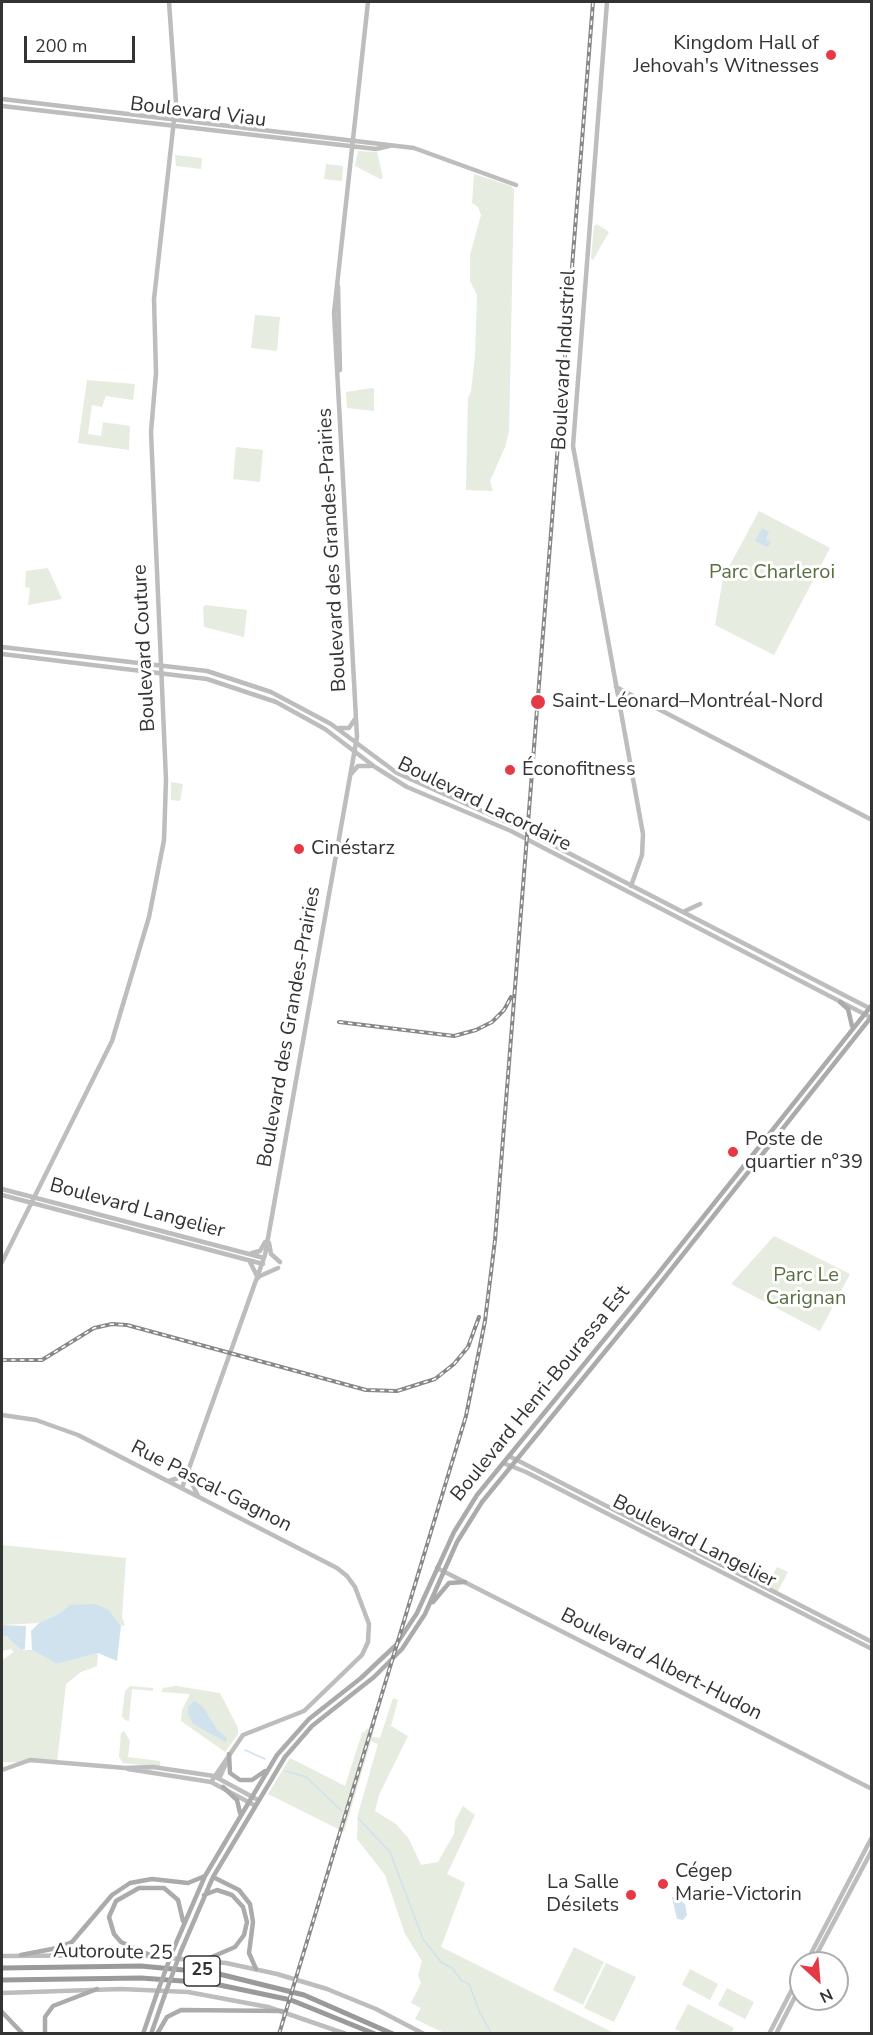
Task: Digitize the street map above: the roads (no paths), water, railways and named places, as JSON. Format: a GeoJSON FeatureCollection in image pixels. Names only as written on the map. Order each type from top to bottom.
{"type":"FeatureCollection","features":[{"type":"Feature","properties":{"kind":"highway","name":"Autoroute 25"},"geometry":{"type":"LineString","coordinates":[[2,1968],[131,1966],[215,1973],[261,1982],[312,1998],[393,2034]]}},
{"type":"Feature","properties":{"kind":"highway","name":"Autoroute 25"},"geometry":{"type":"LineString","coordinates":[[2,1980],[141,1978],[210,1983],[291,2001],[375,2034]]}},
{"type":"Feature","properties":{"kind":"main road","name":"Boulevard Couture"},"geometry":{"type":"LineString","coordinates":[[2,1262],[112,1041],[155,895],[164,840],[166,800],[151,415],[156,358],[154,299],[176,90],[169,2]]}},
{"type":"Feature","properties":{"kind":"main road","name":"Boulevard des Grandes-Prairies"},"geometry":{"type":"LineString","coordinates":[[182,1488],[263,1261],[356,743],[339,379],[340,295],[337,284],[368,2]]}},
{"type":"Feature","properties":{"kind":"main road","name":"Boulevard Industriel"},"geometry":{"type":"LineString","coordinates":[[607,2],[572,436],[577,478],[643,834],[642,855],[628,892]]}},
{"type":"Feature","properties":{"kind":"main road","name":"Boulevard Viau"},"geometry":{"type":"LineString","coordinates":[[2,99],[174,123]]}},
{"type":"Feature","properties":{"kind":"main road","name":"Boulevard Viau"},"geometry":{"type":"LineString","coordinates":[[2,106],[352,143],[376,149],[392,145],[424,150],[516,185]]}},
{"type":"Feature","properties":{"kind":"main road","name":"Boulevard Lacordaire"},"geometry":{"type":"LineString","coordinates":[[2,647],[207,671],[254,684],[286,698],[331,724],[380,762],[413,782],[505,821],[871,1007]]}},
{"type":"Feature","properties":{"kind":"main road","name":"Boulevard Lacordaire"},"geometry":{"type":"LineString","coordinates":[[2,654],[162,672],[218,681],[276,702],[320,725],[375,767],[409,788],[512,831],[871,1017]]}},
{"type":"Feature","properties":{"kind":"main road"},"geometry":{"type":"LineString","coordinates":[[616,687],[872,820]]}},
{"type":"Feature","properties":{"kind":"main road"},"geometry":{"type":"LineString","coordinates":[[331,724],[346,729],[356,716]]}},
{"type":"Feature","properties":{"kind":"main road"},"geometry":{"type":"LineString","coordinates":[[349,779],[358,766],[367,764],[375,767]]}},
{"type":"Feature","properties":{"kind":"main road"},"geometry":{"type":"LineString","coordinates":[[683,912],[700,904]]}},
{"type":"Feature","properties":{"kind":"main road"},"geometry":{"type":"LineString","coordinates":[[840,1002],[848,1009],[852,1020],[847,1034]]}},
{"type":"Feature","properties":{"kind":"main road","name":"Boulevard Henri-Bourassa Est"},"geometry":{"type":"LineString","coordinates":[[143,2034],[183,1923],[205,1876],[267,1769],[302,1725],[361,1678],[396,1645],[417,1613],[464,1513],[871,1007]]}},
{"type":"Feature","properties":{"kind":"main road","name":"Boulevard Henri-Bourassa Est"},"geometry":{"type":"LineString","coordinates":[[151,2034],[181,1951],[213,1876],[256,1802],[292,1747],[322,1716],[374,1677],[394,1658],[418,1626],[431,1603],[471,1517],[871,1017]]}},
{"type":"Feature","properties":{"kind":"main road","name":"Boulevard Langelier"},"geometry":{"type":"LineString","coordinates":[[2,1189],[33,1200],[248,1260],[263,1261]]}},
{"type":"Feature","properties":{"kind":"main road","name":"Boulevard Langelier"},"geometry":{"type":"LineString","coordinates":[[2,1195],[33,1200],[242,1252],[263,1261]]}},
{"type":"Feature","properties":{"kind":"main road"},"geometry":{"type":"LineString","coordinates":[[242,1252],[260,1251],[268,1234]]}},
{"type":"Feature","properties":{"kind":"main road"},"geometry":{"type":"LineString","coordinates":[[248,1260],[253,1264],[258,1278],[279,1265],[271,1254],[268,1234]]}},
{"type":"Feature","properties":{"kind":"main road","name":"Rue Pascal-Gagnon"},"geometry":{"type":"LineString","coordinates":[[2,1415],[33,1420],[70,1431],[344,1573],[355,1587],[368,1618],[369,1630],[362,1655],[307,1708],[288,1719],[246,1733],[229,1754]]}},
{"type":"Feature","properties":{"kind":"main road","name":"Boulevard Langelier"},"geometry":{"type":"LineString","coordinates":[[508,1456],[872,1642]]}},
{"type":"Feature","properties":{"kind":"main road","name":"Boulevard Langelier"},"geometry":{"type":"LineString","coordinates":[[503,1463],[512,1465],[872,1649]]}},
{"type":"Feature","properties":{"kind":"main road"},"geometry":{"type":"LineString","coordinates":[[168,1481],[181,1476],[191,1465]]}},
{"type":"Feature","properties":{"kind":"main road"},"geometry":{"type":"LineString","coordinates":[[191,1465],[191,1481],[198,1496]]}},
{"type":"Feature","properties":{"kind":"main road","name":"Boulevard Albert-Hudon"},"geometry":{"type":"LineString","coordinates":[[437,1568],[872,1789]]}},
{"type":"Feature","properties":{"kind":"main road"},"geometry":{"type":"LineString","coordinates":[[431,1603],[448,1583],[465,1582]]}},
{"type":"Feature","properties":{"kind":"main road"},"geometry":{"type":"LineString","coordinates":[[229,1754],[230,1773],[240,1780],[252,1780],[267,1769]]}},
{"type":"Feature","properties":{"kind":"main road"},"geometry":{"type":"LineString","coordinates":[[214,1783],[229,1754]]}},
{"type":"Feature","properties":{"kind":"main road"},"geometry":{"type":"LineString","coordinates":[[2,1770],[30,1760],[125,1768],[214,1783],[249,1798]]}},
{"type":"Feature","properties":{"kind":"main road"},"geometry":{"type":"LineString","coordinates":[[125,1768],[139,1766],[217,1777],[256,1802]]}},
{"type":"Feature","properties":{"kind":"main road"},"geometry":{"type":"LineString","coordinates":[[223,1787],[237,1800],[240,1813]]}},
{"type":"Feature","properties":{"kind":"main road"},"geometry":{"type":"LineString","coordinates":[[812,1951],[872,1837]]}},
{"type":"Feature","properties":{"kind":"main road"},"geometry":{"type":"LineString","coordinates":[[819,1951],[872,1850]]}},
{"type":"Feature","properties":{"kind":"main road"},"geometry":{"type":"LineString","coordinates":[[21,1955],[69,1944],[116,1892],[133,1882],[152,1879],[188,1883],[205,1876]]}},
{"type":"Feature","properties":{"kind":"main road"},"geometry":{"type":"LineString","coordinates":[[213,1876],[236,1888],[250,1904],[253,1922],[249,1953],[255,1969]]}},
{"type":"Feature","properties":{"kind":"main road"},"geometry":{"type":"LineString","coordinates":[[150,1955],[121,1942],[112,1932],[110,1913],[119,1898],[143,1887],[167,1889],[180,1902],[183,1923]]}},
{"type":"Feature","properties":{"kind":"main road"},"geometry":{"type":"LineString","coordinates":[[204,1895],[217,1890],[229,1893],[241,1904],[246,1922],[244,1935],[236,1947],[205,1960]]}},
{"type":"Feature","properties":{"kind":"main road"},"geometry":{"type":"LineString","coordinates":[[2,1956],[150,1955],[205,1960],[255,1969],[342,1995],[424,2034]]}},
{"type":"Feature","properties":{"kind":"main road"},"geometry":{"type":"LineString","coordinates":[[2,1993],[97,1989],[150,1989],[196,1993],[282,2011],[346,2034]]}},
{"type":"Feature","properties":{"kind":"main road"},"geometry":{"type":"LineString","coordinates":[[45,2034],[45,2020],[52,2007],[97,1989]]}},
{"type":"Feature","properties":{"kind":"main road"},"geometry":{"type":"LineString","coordinates":[[769,2034],[789,1995]]}},
{"type":"Feature","properties":{"kind":"main road"},"geometry":{"type":"LineString","coordinates":[[776,2034],[789,2009]]}},
{"type":"Feature","properties":{"kind":"main road"},"geometry":{"type":"LineString","coordinates":[[157,2034],[165,2019],[181,2010],[282,2011]]}},
{"type":"Feature","properties":{"kind":"main road"},"geometry":{"type":"LineString","coordinates":[[2,2012],[23,2034]]}},
{"type":"Feature","properties":{"kind":"water"},"geometry":{"type":"Polygon","coordinates":[[[762,528],[769,532],[766,539],[771,542],[768,547],[755,541],[762,528]]]}},
{"type":"Feature","properties":{"kind":"water"},"geometry":{"type":"Polygon","coordinates":[[[95,1604],[109,1610],[121,1626],[117,1661],[98,1653],[57,1664],[32,1650],[31,1631],[39,1623],[60,1613],[70,1605],[95,1604]]]}},
{"type":"Feature","properties":{"kind":"water"},"geometry":{"type":"Polygon","coordinates":[[[2,1625],[26,1626],[25,1649],[21,1650],[6,1636],[2,1636],[2,1625]]]}},
{"type":"Feature","properties":{"kind":"water"},"geometry":{"type":"Polygon","coordinates":[[[194,1701],[203,1707],[218,1731],[227,1738],[226,1742],[193,1724],[188,1707],[194,1701]]]}},
{"type":"Feature","properties":{"kind":"water"},"geometry":{"type":"Polygon","coordinates":[[[672,1897],[677,1897],[685,1904],[687,1915],[683,1920],[677,1919],[672,1897]]]}},
{"type":"Feature","properties":{"kind":"waterway"},"geometry":{"type":"LineString","coordinates":[[245,1750],[265,1759]]}},
{"type":"Feature","properties":{"kind":"waterway"},"geometry":{"type":"LineString","coordinates":[[286,1771],[306,1777],[342,1811]]}},
{"type":"Feature","properties":{"kind":"waterway"},"geometry":{"type":"LineString","coordinates":[[358,1818],[390,1852],[423,1939],[441,1962],[452,1968],[462,1981],[469,1984],[480,2013],[492,2034]]}},
{"type":"Feature","properties":{"kind":"railway"},"geometry":{"type":"LineString","coordinates":[[279,2034],[466,1416],[485,1321],[495,1240],[593,2]]}},
{"type":"Feature","properties":{"kind":"railway"},"geometry":{"type":"LineString","coordinates":[[339,1022],[454,1036],[476,1030],[492,1022],[504,1010],[511,997]]}},
{"type":"Feature","properties":{"kind":"railway"},"geometry":{"type":"LineString","coordinates":[[2,1360],[42,1360],[94,1328],[112,1324],[127,1325],[366,1390],[397,1391],[435,1379],[454,1364],[468,1347],[479,1317]]}},
{"type":"Feature","properties":{"kind":"place","name":"Kingdom Hall of Jehovah's Witnesses"},"geometry":{"type":"Point","coordinates":[831,55]}},
{"type":"Feature","properties":{"kind":"place","name":"Saint-Léonard–Montréal-Nord"},"geometry":{"type":"Point","coordinates":[538,702]}},
{"type":"Feature","properties":{"kind":"place","name":"Éconofitness"},"geometry":{"type":"Point","coordinates":[510,770]}},
{"type":"Feature","properties":{"kind":"place","name":"Cinéstarz"},"geometry":{"type":"Point","coordinates":[299,849]}},
{"type":"Feature","properties":{"kind":"place","name":"Poste de quartier n°39"},"geometry":{"type":"Point","coordinates":[733,1152]}},
{"type":"Feature","properties":{"kind":"place","name":"Cégep Marie-Victorin"},"geometry":{"type":"Point","coordinates":[663,1884]}},
{"type":"Feature","properties":{"kind":"place","name":"La Salle Désilets"},"geometry":{"type":"Point","coordinates":[631,1895]}},
{"type":"Feature","properties":{"kind":"park label","name":"Parc Charleroi"},"geometry":{"type":"Point","coordinates":[772,573]}},
{"type":"Feature","properties":{"kind":"park label","name":"Parc Le Carignan"},"geometry":{"type":"Point","coordinates":[806,1288]}}]}
